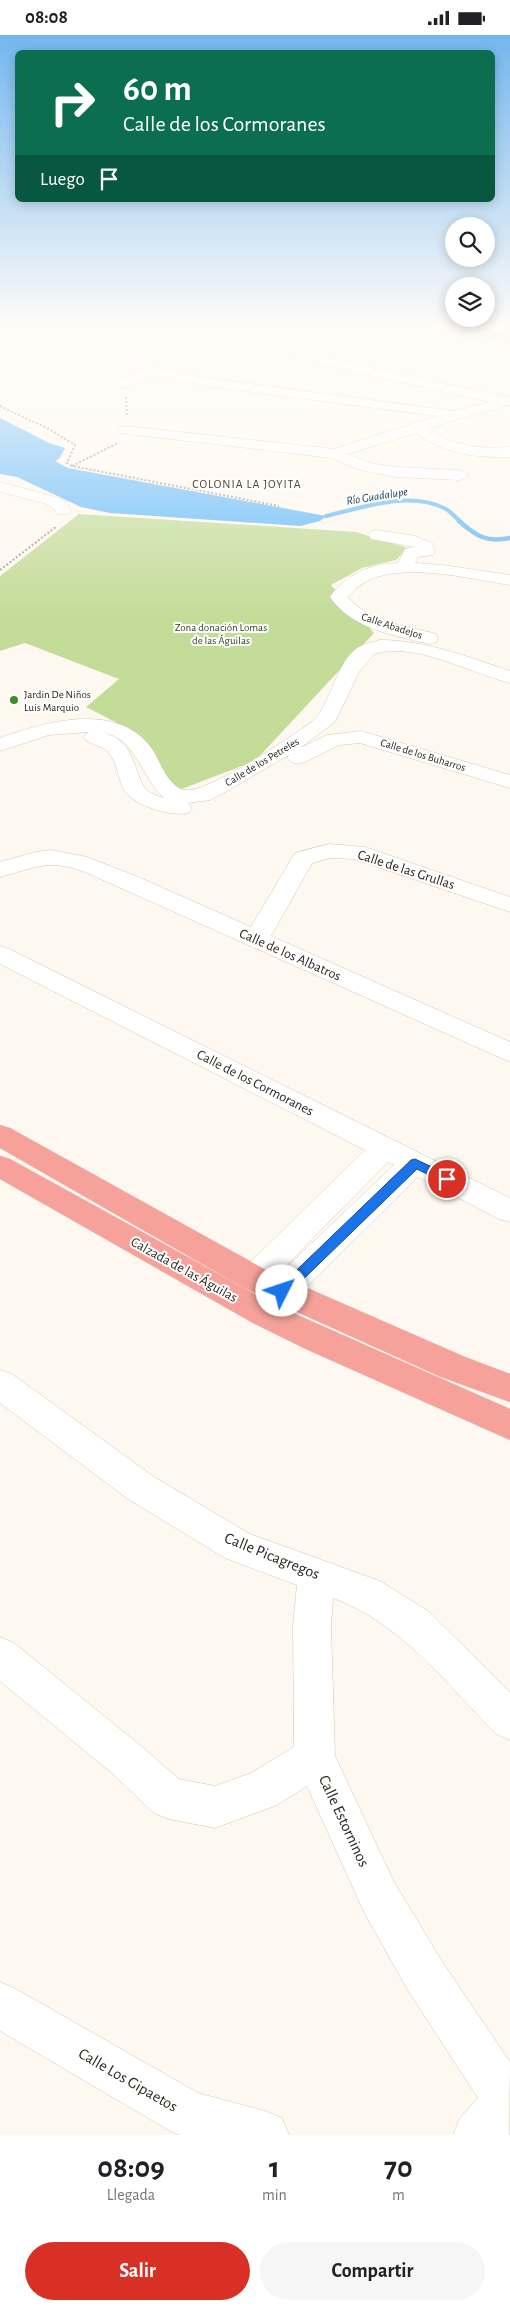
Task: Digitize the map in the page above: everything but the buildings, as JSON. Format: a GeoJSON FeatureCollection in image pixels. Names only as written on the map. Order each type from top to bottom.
{"type":"FeatureCollection","features":[{"type":"Feature","properties":{"kind":"main road","name":"Calzada de las Águilas"},"geometry":{"type":"LineString","coordinates":[[0,1135],[259,1295],[510,1388]]}},
{"type":"Feature","properties":{"kind":"main road","name":"Calzada de las Águilas"},"geometry":{"type":"LineString","coordinates":[[0,1166],[259,1295],[510,1425]]}},
{"type":"Feature","properties":{"kind":"street"},"geometry":{"type":"LineString","coordinates":[[335,454],[391,435],[419,428],[426,423]]}},
{"type":"Feature","properties":{"kind":"street"},"geometry":{"type":"LineString","coordinates":[[419,428],[427,435],[454,449],[470,452],[510,452]]}},
{"type":"Feature","properties":{"kind":"street"},"geometry":{"type":"LineString","coordinates":[[125,430],[335,454],[367,468],[388,472],[460,475]]}},
{"type":"Feature","properties":{"kind":"street"},"geometry":{"type":"LineString","coordinates":[[0,487],[53,501],[61,506],[63,511]]}},
{"type":"Feature","properties":{"kind":"street"},"geometry":{"type":"LineString","coordinates":[[377,535],[415,541],[426,547],[427,551],[411,553],[405,567]]}},
{"type":"Feature","properties":{"kind":"street","name":"Calle Abadejos"},"geometry":{"type":"LineString","coordinates":[[510,580],[405,567],[379,571],[355,579],[344,588],[339,597],[344,606],[372,621],[462,648],[510,665]]}},
{"type":"Feature","properties":{"kind":"street","name":"Calle de los Petreles"},"geometry":{"type":"LineString","coordinates":[[0,745],[36,732],[70,724],[111,728],[125,733],[140,745],[160,785],[172,793],[195,796],[218,789],[295,743],[327,720],[351,670],[367,650],[385,646],[412,647],[510,677]]}},
{"type":"Feature","properties":{"kind":"street","name":"Calle de los Petreles"},"geometry":{"type":"LineString","coordinates":[[0,757],[55,739],[82,736],[101,738],[116,745],[123,755],[135,790],[150,801],[186,809],[203,808],[233,800],[298,758],[334,739]]}},
{"type":"Feature","properties":{"kind":"street","name":"Calle de los Buharros"},"geometry":{"type":"LineString","coordinates":[[334,739],[361,737],[510,782]]}},
{"type":"Feature","properties":{"kind":"street","name":"Calle de las Grullas"},"geometry":{"type":"LineString","coordinates":[[256,940],[303,859],[329,851],[357,852],[510,905]]}},
{"type":"Feature","properties":{"kind":"street","name":"Calle de los Albatros"},"geometry":{"type":"LineString","coordinates":[[0,870],[22,860],[46,856],[70,858],[128,881],[510,1053]]}},
{"type":"Feature","properties":{"kind":"street"},"geometry":{"type":"LineString","coordinates":[[0,888],[70,858]]}},
{"type":"Feature","properties":{"kind":"street","name":"Calle de los Cormoranes"},"geometry":{"type":"LineString","coordinates":[[0,954],[510,1211]]}},
{"type":"Feature","properties":{"kind":"street"},"geometry":{"type":"LineString","coordinates":[[259,1295],[385,1148]]}},
{"type":"Feature","properties":{"kind":"street"},"geometry":{"type":"LineString","coordinates":[[259,1295],[415,1163]]}},
{"type":"Feature","properties":{"kind":"street","name":"Calle Picagregos"},"geometry":{"type":"LineString","coordinates":[[0,1384],[141,1488],[238,1546],[367,1593],[414,1624],[510,1720]]}},
{"type":"Feature","properties":{"kind":"street"},"geometry":{"type":"LineString","coordinates":[[315,1758],[312,1626],[317,1575]]}},
{"type":"Feature","properties":{"kind":"street","name":"Calle Estorninos"},"geometry":{"type":"LineString","coordinates":[[0,1656],[127,1760],[169,1798],[215,1807],[262,1790],[315,1758],[380,1897],[425,1976],[509,2102]]}},
{"type":"Feature","properties":{"kind":"street","name":"Calle Los Gipaetos"},"geometry":{"type":"LineString","coordinates":[[0,2005],[204,2125],[264,2135]]}},
{"type":"Feature","properties":{"kind":"street"},"geometry":{"type":"LineString","coordinates":[[478,2135],[509,2102]]}},
{"type":"Feature","properties":{"kind":"path"},"geometry":{"type":"LineString","coordinates":[[36,423],[75,445],[67,463],[72,466],[279,506]]}},
{"type":"Feature","properties":{"kind":"path"},"geometry":{"type":"LineString","coordinates":[[0,570],[72,514],[63,511]]}},
{"type":"Feature","properties":{"kind":"green space","name":"Zona donación Lomas de las Águilas"},"geometry":{"type":"Polygon","coordinates":[[[79,514],[356,532],[408,548],[396,560],[362,568],[331,585],[374,633],[255,761],[171,793],[121,725],[86,707],[119,679],[25,643],[0,651],[0,576],[79,514]]]}},
{"type":"Feature","properties":{"kind":"water"},"geometry":{"type":"Polygon","coordinates":[[[0,423],[10,423],[49,443],[65,448],[60,458],[55,461],[68,468],[326,516],[320,521],[300,526],[110,513],[81,507],[17,477],[0,474],[0,423]]]}},
{"type":"Feature","properties":{"kind":"waterway","name":"Río Guadalupe"},"geometry":{"type":"LineString","coordinates":[[326,516],[386,502],[417,501],[446,509],[461,522]]}},
{"type":"Feature","properties":{"kind":"waterway","name":"Río Guadalupe"},"geometry":{"type":"LineString","coordinates":[[459,521],[482,537],[495,540],[510,538]]}},
{"type":"Feature","properties":{"kind":"place","name":"Jardin De Niños Luis Marquio"},"geometry":{"type":"Point","coordinates":[14,700]}},
{"type":"Feature","properties":{"kind":"district","name":"COLONIA LA JOYITA"},"geometry":{"type":"Point","coordinates":[247,484]}},
{"type":"Feature","properties":{"kind":"route"},"geometry":{"type":"LineString","coordinates":[[282,1291],[303,1273],[415,1163],[447,1179]]}}]}
